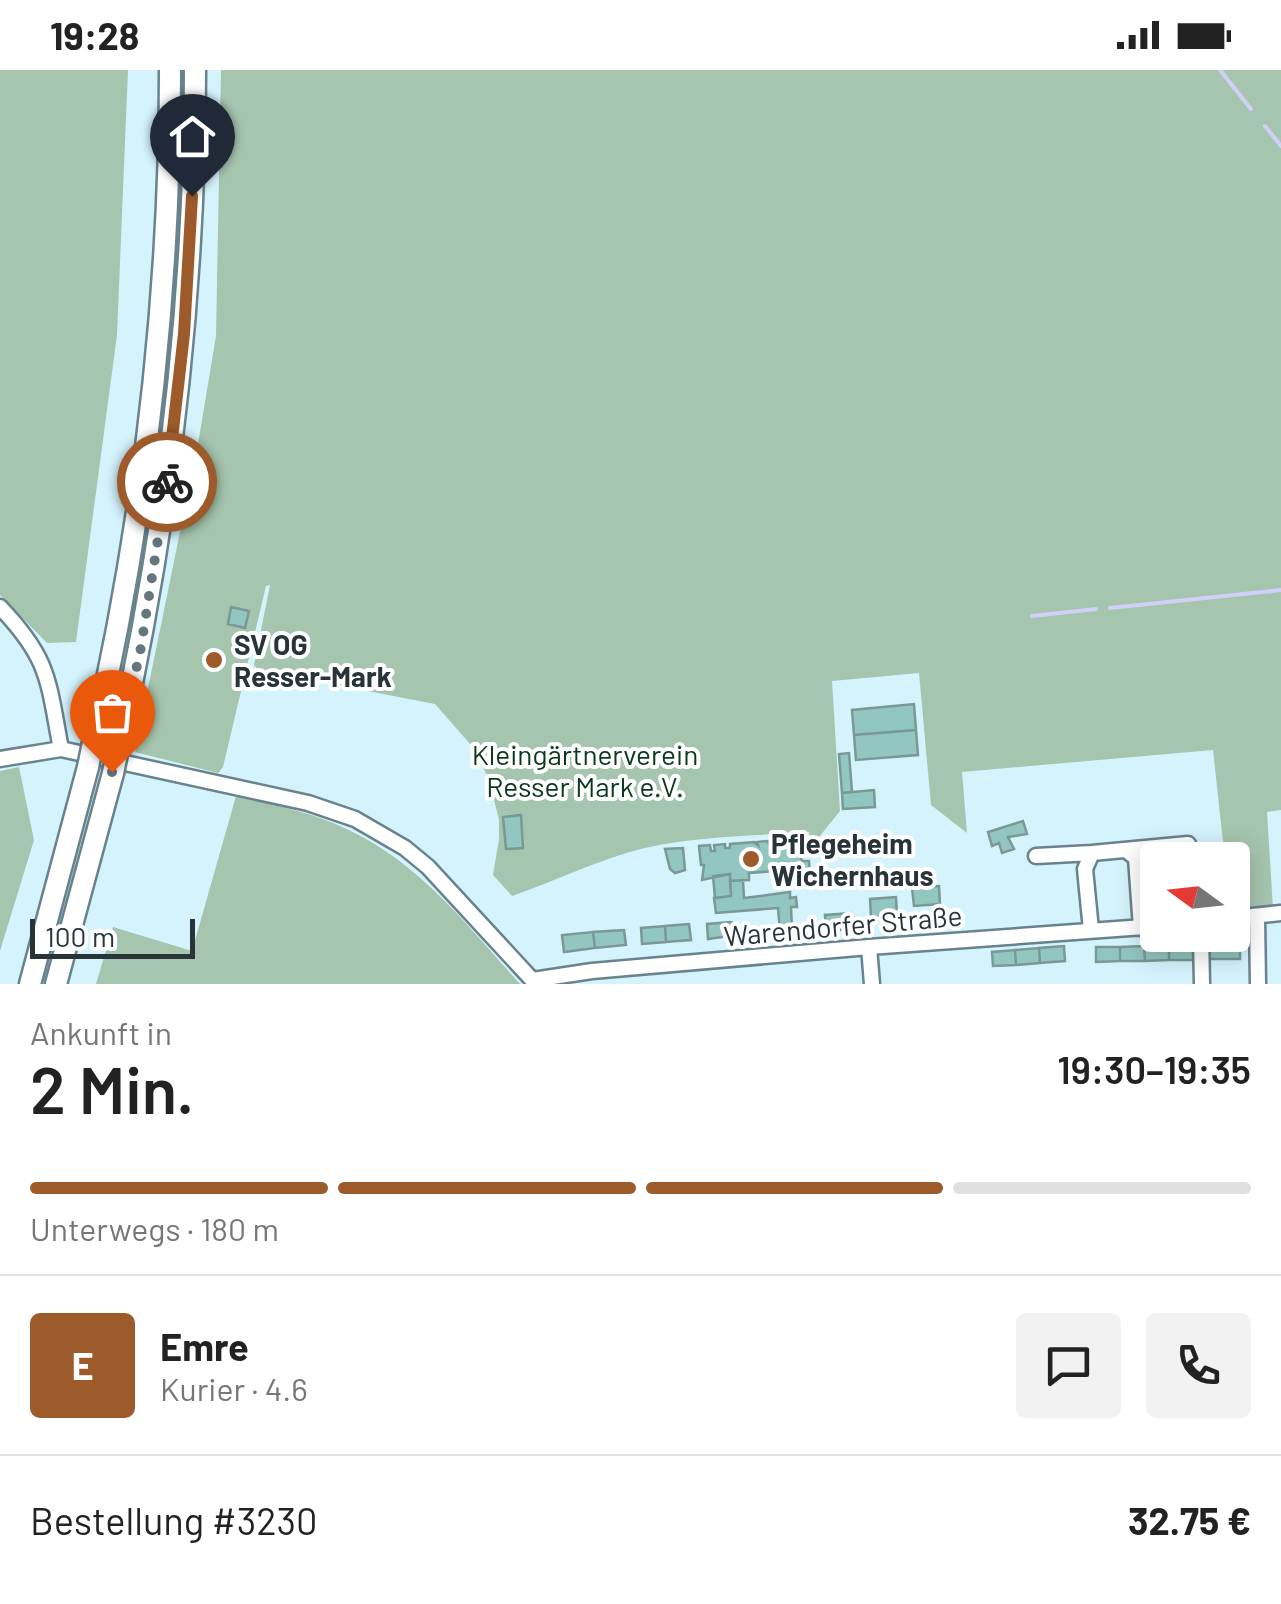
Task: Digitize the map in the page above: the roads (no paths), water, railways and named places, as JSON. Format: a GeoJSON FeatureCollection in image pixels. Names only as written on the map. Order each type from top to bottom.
{"type":"FeatureCollection","features":[{"type":"Feature","properties":{"kind":"highway"},"geometry":{"type":"LineString","coordinates":[[30,984],[88,767],[134,544],[150,420],[166,233],[170,70]]}},
{"type":"Feature","properties":{"kind":"highway"},"geometry":{"type":"LineString","coordinates":[[56,984],[118,748],[158,546],[178,387],[191,236],[195,70]]}},
{"type":"Feature","properties":{"kind":"street"},"geometry":{"type":"LineString","coordinates":[[0,606],[28,635],[45,667],[62,749]]}},
{"type":"Feature","properties":{"kind":"street"},"geometry":{"type":"LineString","coordinates":[[0,759],[62,749],[308,803],[355,819],[405,848],[428,867],[535,982]]}},
{"type":"Feature","properties":{"kind":"street"},"geometry":{"type":"LineString","coordinates":[[1036,856],[1140,849]]}},
{"type":"Feature","properties":{"kind":"street"},"geometry":{"type":"LineString","coordinates":[[1126,850],[1136,858],[1140,914]]}},
{"type":"Feature","properties":{"kind":"street"},"geometry":{"type":"LineString","coordinates":[[1091,930],[1085,869],[1092,853]]}},
{"type":"Feature","properties":{"kind":"street"},"geometry":{"type":"LineString","coordinates":[[1250,917],[1281,913]]}},
{"type":"Feature","properties":{"kind":"street"},"geometry":{"type":"LineString","coordinates":[[1257,916],[1258,984]]}},
{"type":"Feature","properties":{"kind":"street","name":"Warendorfer Straße"},"geometry":{"type":"LineString","coordinates":[[535,982],[592,971],[1140,928]]}},
{"type":"Feature","properties":{"kind":"street"},"geometry":{"type":"LineString","coordinates":[[869,947],[872,984]]}},
{"type":"Feature","properties":{"kind":"street"},"geometry":{"type":"LineString","coordinates":[[1201,952],[1202,984]]}},
{"type":"Feature","properties":{"kind":"waterway"},"geometry":{"type":"LineString","coordinates":[[1220,70],[1251,109]]}},
{"type":"Feature","properties":{"kind":"waterway"},"geometry":{"type":"LineString","coordinates":[[1265,126],[1281,146]]}},
{"type":"Feature","properties":{"kind":"waterway"},"geometry":{"type":"LineString","coordinates":[[1110,608],[1281,590]]}},
{"type":"Feature","properties":{"kind":"waterway"},"geometry":{"type":"LineString","coordinates":[[1032,616],[1096,609]]}},
{"type":"Feature","properties":{"kind":"place","name":"SV OG Resser-Mark"},"geometry":{"type":"Point","coordinates":[214,660]}},
{"type":"Feature","properties":{"kind":"place","name":"Pflegeheim Wichernhaus"},"geometry":{"type":"Point","coordinates":[751,859]}},
{"type":"Feature","properties":{"kind":"park label","name":"Kleingärtnerverein Resser Mark e.V."},"geometry":{"type":"Point","coordinates":[585,770]}}]}
